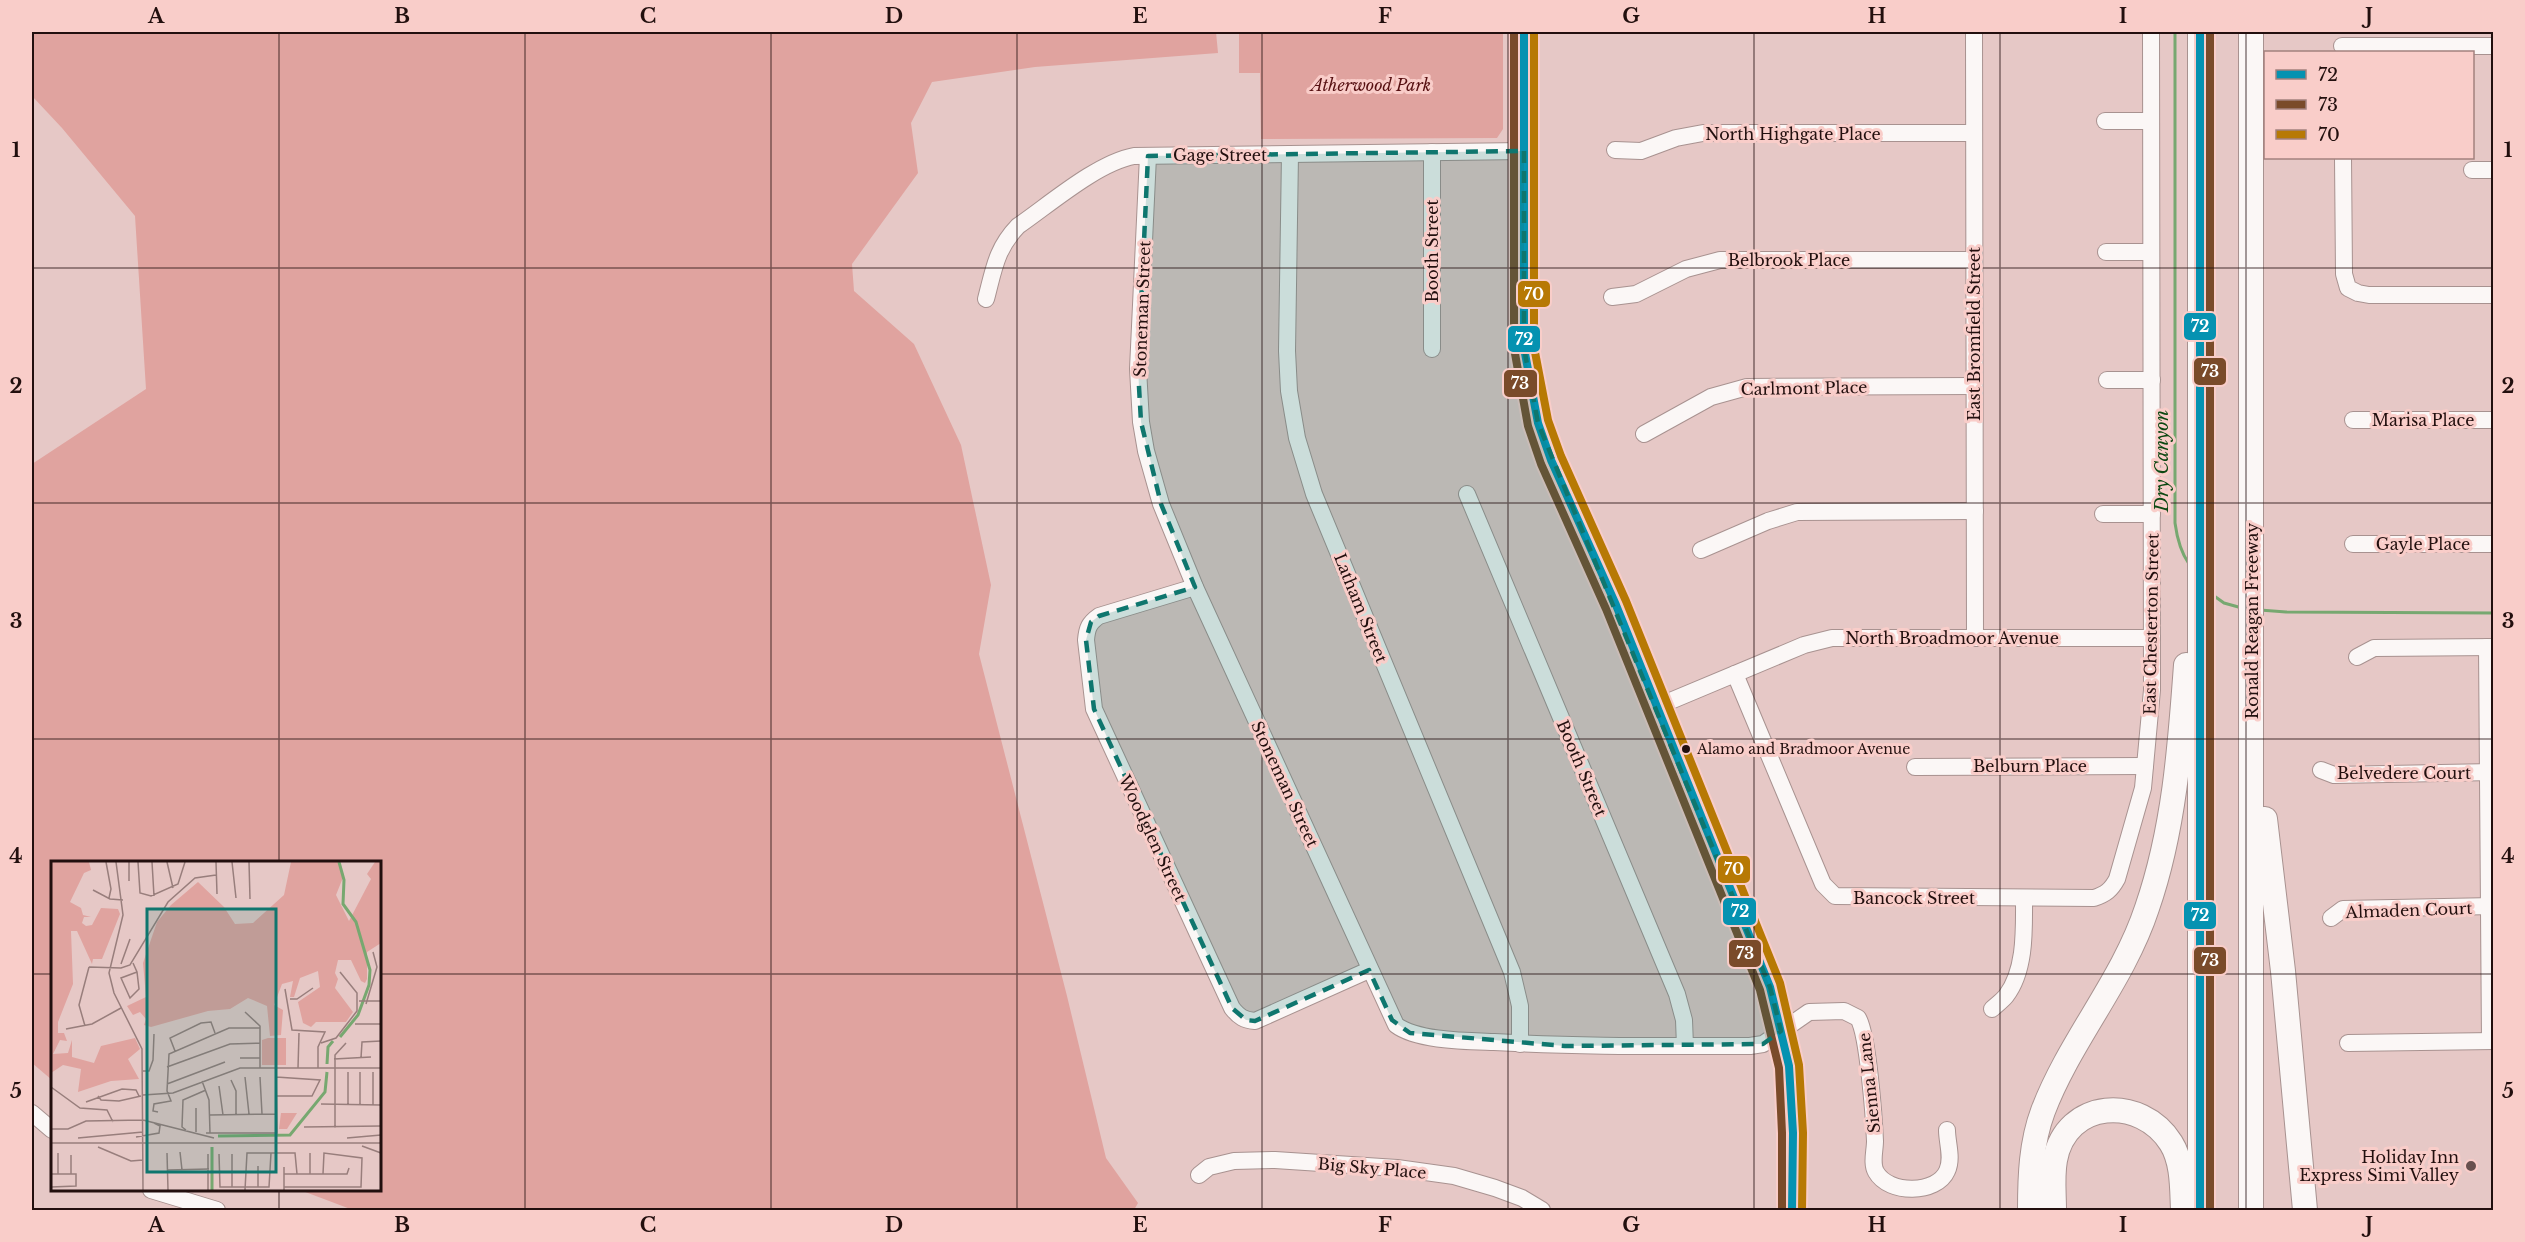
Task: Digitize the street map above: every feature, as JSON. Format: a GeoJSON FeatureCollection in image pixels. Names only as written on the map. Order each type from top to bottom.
{"type":"FeatureCollection","features":[{"type":"Feature","properties":{"kind":"highway"},"geometry":{"type":"LineString","coordinates":[[2200,32],[2200,1210]]}},
{"type":"Feature","properties":{"kind":"highway","name":"Ronald Reagan Freeway"},"geometry":{"type":"LineString","coordinates":[[2251,32],[2251,1210]]}},
{"type":"Feature","properties":{"kind":"highway"},"geometry":{"type":"LineString","coordinates":[[2030,1210],[2030,1169],[2043,1112],[2059,1076],[2127,956],[2147,909],[2165,847],[2178,769],[2186,663],[2200,599]]}},
{"type":"Feature","properties":{"kind":"highway"},"geometry":{"type":"LineString","coordinates":[[2252,693],[2283,971],[2305,1210]]}},
{"type":"Feature","properties":{"kind":"highway"},"geometry":{"type":"LineString","coordinates":[[2054,1210],[2055,1159],[2067,1131],[2088,1115],[2108,1110],[2134,1113],[2157,1125],[2172,1144],[2180,1171],[2183,1210]]}},
{"type":"Feature","properties":{"kind":"highway"},"geometry":{"type":"LineString","coordinates":[[2252,1121],[2262,1210]]}},
{"type":"Feature","properties":{"kind":"main road"},"geometry":{"type":"LineString","coordinates":[[1524,32],[1524,348],[1538,423],[1551,460],[1616,605],[1770,987],[1789,1066],[1793,1133],[1792,1210]]}},
{"type":"Feature","properties":{"kind":"street","name":"East Bromfield Street"},"geometry":{"type":"LineString","coordinates":[[1974,32],[1975,637]]}},
{"type":"Feature","properties":{"kind":"street","name":"East Chesterton Street"},"geometry":{"type":"LineString","coordinates":[[2094,898],[2104,895],[2117,879],[2138,811],[2152,690],[2151,32]]}},
{"type":"Feature","properties":{"kind":"street"},"geometry":{"type":"LineString","coordinates":[[2342,43],[2493,46]]}},
{"type":"Feature","properties":{"kind":"street"},"geometry":{"type":"LineString","coordinates":[[2105,121],[2151,121]]}},
{"type":"Feature","properties":{"kind":"street","name":"North Highgate Place"},"geometry":{"type":"LineString","coordinates":[[1615,150],[1641,152],[1676,138],[1703,133],[1974,133]]}},
{"type":"Feature","properties":{"kind":"street","name":"Gage Street"},"geometry":{"type":"LineString","coordinates":[[986,299],[1000,249],[1018,226],[1111,162],[1134,156],[1524,151]]}},
{"type":"Feature","properties":{"kind":"street","name":"Booth Street"},"geometry":{"type":"LineString","coordinates":[[1432,152],[1432,349]]}},
{"type":"Feature","properties":{"kind":"street","name":"Latham Street"},"geometry":{"type":"LineString","coordinates":[[1290,154],[1287,351],[1289,391],[1297,438],[1314,494],[1512,972],[1520,1006],[1520,1044]]}},
{"type":"Feature","properties":{"kind":"street","name":"Stoneman Street"},"geometry":{"type":"LineString","coordinates":[[1148,156],[1138,369],[1141,422],[1146,451],[1161,504],[1195,587],[1392,1020],[1403,1030],[1458,1040],[1520,1044],[1685,1046],[1763,1044],[1781,1031]]}},
{"type":"Feature","properties":{"kind":"street"},"geometry":{"type":"LineString","coordinates":[[2343,159],[2344,274],[2348,288],[2358,293],[2368,294],[2493,295]]}},
{"type":"Feature","properties":{"kind":"street"},"geometry":{"type":"LineString","coordinates":[[2472,170],[2493,170]]}},
{"type":"Feature","properties":{"kind":"street"},"geometry":{"type":"LineString","coordinates":[[2106,252],[2151,252]]}},
{"type":"Feature","properties":{"kind":"street","name":"Belbrook Place"},"geometry":{"type":"LineString","coordinates":[[1612,297],[1636,294],[1686,268],[1720,260],[1974,260]]}},
{"type":"Feature","properties":{"kind":"street"},"geometry":{"type":"LineString","coordinates":[[2107,380],[2152,380]]}},
{"type":"Feature","properties":{"kind":"street","name":"Carlmont Place"},"geometry":{"type":"LineString","coordinates":[[1644,434],[1711,397],[1747,387],[1974,386]]}},
{"type":"Feature","properties":{"kind":"street","name":"Marisa Place"},"geometry":{"type":"LineString","coordinates":[[2353,420],[2493,420]]}},
{"type":"Feature","properties":{"kind":"street","name":"Booth Street"},"geometry":{"type":"LineString","coordinates":[[1467,494],[1677,994],[1684,1020],[1685,1046]]}},
{"type":"Feature","properties":{"kind":"street"},"geometry":{"type":"LineString","coordinates":[[1701,550],[1768,520],[1797,512],[1975,511]]}},
{"type":"Feature","properties":{"kind":"street","name":"East Chesterton Street"},"geometry":{"type":"LineString","coordinates":[[2103,514],[2152,514]]}},
{"type":"Feature","properties":{"kind":"street","name":"Gayle Place"},"geometry":{"type":"LineString","coordinates":[[2353,544],[2493,544]]}},
{"type":"Feature","properties":{"kind":"street","name":"Woodglen Street"},"geometry":{"type":"LineString","coordinates":[[1195,587],[1099,616],[1091,622],[1086,630],[1086,640],[1094,709],[1232,1008],[1238,1015],[1246,1020],[1255,1021],[1369,970]]}},
{"type":"Feature","properties":{"kind":"street","name":"North Broadmoor Avenue"},"geometry":{"type":"LineString","coordinates":[[1656,707],[1804,645],[1832,638],[2152,638]]}},
{"type":"Feature","properties":{"kind":"street"},"geometry":{"type":"LineString","coordinates":[[2348,1043],[2492,1041],[2490,647],[2374,648],[2357,657]]}},
{"type":"Feature","properties":{"kind":"street","name":"Bancock Street"},"geometry":{"type":"LineString","coordinates":[[1735,674],[1828,891],[1835,896],[2094,898]]}},
{"type":"Feature","properties":{"kind":"street","name":"Belburn Place"},"geometry":{"type":"LineString","coordinates":[[1915,767],[2145,766]]}},
{"type":"Feature","properties":{"kind":"street","name":"Belvedere Court"},"geometry":{"type":"LineString","coordinates":[[2321,770],[2334,775],[2491,772]]}},
{"type":"Feature","properties":{"kind":"street"},"geometry":{"type":"LineString","coordinates":[[1992,1009],[2007,996],[2018,971],[2024,945],[2024,898]]}},
{"type":"Feature","properties":{"kind":"street","name":"Almaden Court"},"geometry":{"type":"LineString","coordinates":[[2331,918],[2343,909],[2491,906]]}},
{"type":"Feature","properties":{"kind":"street","name":"Sienna Lane"},"geometry":{"type":"LineString","coordinates":[[1781,1031],[1809,1012],[1844,1011],[1858,1018],[1865,1035],[1875,1141],[1873,1164],[1885,1182],[1896,1187],[1921,1188],[1940,1181],[1950,1163],[1947,1130]]}},
{"type":"Feature","properties":{"kind":"street"},"geometry":{"type":"LineString","coordinates":[[32,1113],[51,1129]]}},
{"type":"Feature","properties":{"kind":"street","name":"Big Sky Place"},"geometry":{"type":"LineString","coordinates":[[1198,1175],[1209,1167],[1234,1161],[1275,1160],[1397,1168],[1454,1176],[1522,1198],[1542,1210]]}},
{"type":"Feature","properties":{"kind":"street"},"geometry":{"type":"LineString","coordinates":[[154,1191],[217,1210]]}},
{"type":"Feature","properties":{"kind":"highlighted area"},"geometry":{"type":"Polygon","coordinates":[[[1524,151],[1524,348],[1538,423],[1770,987],[1781,1031],[1763,1044],[1565,1046],[1410,1033],[1392,1020],[1369,970],[1255,1021],[1246,1020],[1232,1008],[1094,709],[1086,640],[1091,622],[1099,616],[1195,587],[1161,504],[1141,422],[1138,369],[1148,156],[1524,151]]]}},
{"type":"Feature","properties":{"kind":"green space"},"geometry":{"type":"Polygon","coordinates":[[[32,32],[1216,32],[1218,53],[1035,67],[932,82],[911,123],[918,173],[852,264],[854,291],[914,344],[961,445],[991,585],[979,654],[1106,1158],[1138,1203],[1134,1210],[353,1210],[303,1191],[381,1191],[381,861],[51,861],[51,1079],[32,1063],[32,464],[146,389],[135,216],[62,128],[32,96],[32,32]]]}},
{"type":"Feature","properties":{"kind":"green space","name":"Atherwood Park"},"geometry":{"type":"Polygon","coordinates":[[[1239,32],[1503,32],[1503,129],[1497,138],[1261,139],[1260,73],[1239,73],[1239,32]]]}},
{"type":"Feature","properties":{"kind":"waterway","name":"Dry Canyon"},"geometry":{"type":"LineString","coordinates":[[2175,32],[2175,523],[2179,544],[2189,564]]}},
{"type":"Feature","properties":{"kind":"waterway","name":"Dry Canyon"},"geometry":{"type":"LineString","coordinates":[[2210,593],[2224,603],[2242,608]]}},
{"type":"Feature","properties":{"kind":"waterway","name":"Dry Canyon"},"geometry":{"type":"LineString","coordinates":[[2260,610],[2494,613]]}},
{"type":"Feature","properties":{"kind":"transit line","name":"73"},"geometry":{"type":"LineString","coordinates":[[1514,32],[1514,348],[1528,426],[1541,464],[1606,609],[1760,990],[1779,1068],[1782,1210]]}},
{"type":"Feature","properties":{"kind":"transit line","name":"72"},"geometry":{"type":"LineString","coordinates":[[1524,32],[1524,348],[1538,423],[1551,460],[1616,605],[1770,987],[1789,1066],[1793,1133],[1792,1210]]}},
{"type":"Feature","properties":{"kind":"transit line","name":"70"},"geometry":{"type":"LineString","coordinates":[[1534,32],[1534,347],[1548,420],[1561,456],[1626,601],[1780,983],[1799,1065],[1803,1133],[1802,1210]]}},
{"type":"Feature","properties":{"kind":"transit line","name":"72"},"geometry":{"type":"LineString","coordinates":[[2200,32],[2200,1210]]}},
{"type":"Feature","properties":{"kind":"transit line","name":"73"},"geometry":{"type":"LineString","coordinates":[[2210,32],[2210,1210]]}},
{"type":"Feature","properties":{"kind":"place","name":"Alamo and Bradmoor Avenue"},"geometry":{"type":"Point","coordinates":[1686,749]}},
{"type":"Feature","properties":{"kind":"place","name":"Holiday Inn Express Simi Valley"},"geometry":{"type":"Point","coordinates":[2471,1166]}}]}
